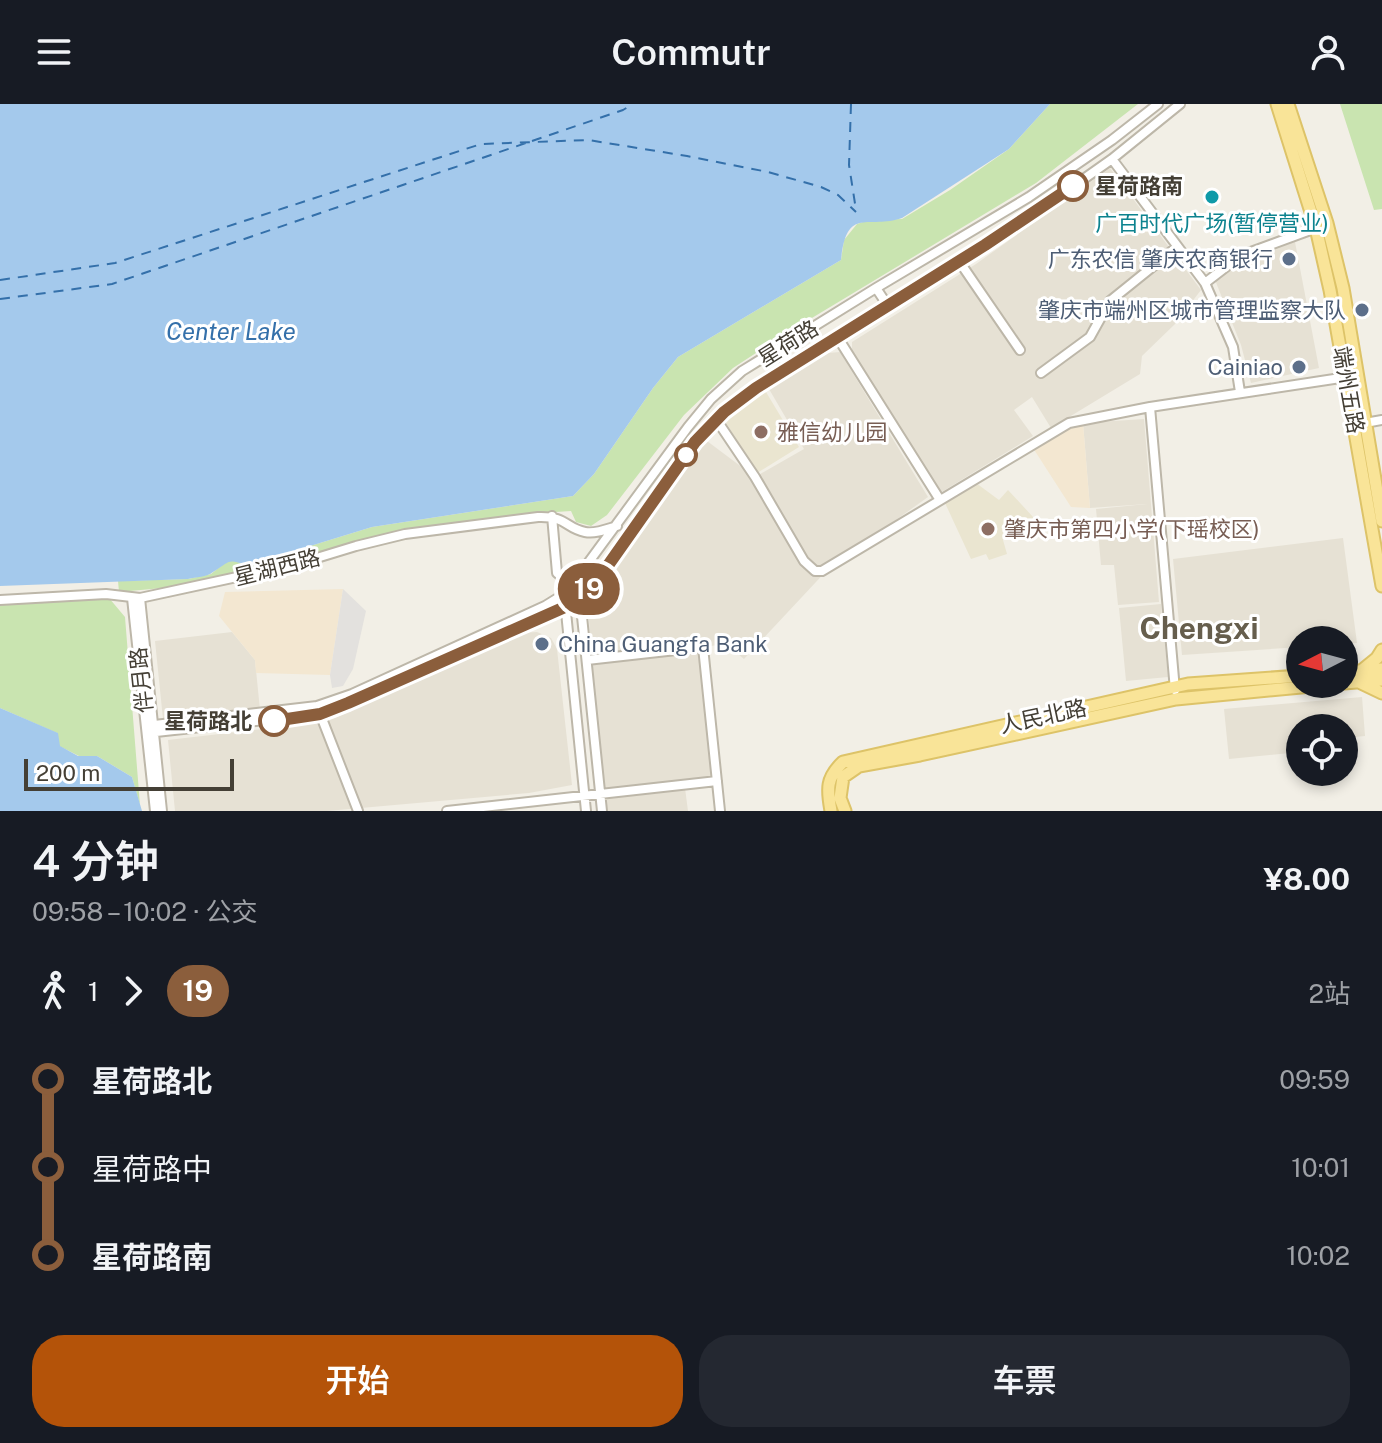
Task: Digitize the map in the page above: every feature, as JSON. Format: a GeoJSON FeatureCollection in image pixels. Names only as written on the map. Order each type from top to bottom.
{"type":"FeatureCollection","features":[{"type":"Feature","properties":{"kind":"main road","name":"端州五路"},"geometry":{"type":"LineString","coordinates":[[1278,105],[1357,376],[1382,521]]}},
{"type":"Feature","properties":{"kind":"main road","name":"端州五路"},"geometry":{"type":"LineString","coordinates":[[1278,105],[1327,223],[1347,288],[1382,586]]}},
{"type":"Feature","properties":{"kind":"main road"},"geometry":{"type":"LineString","coordinates":[[1368,677],[1382,650]]}},
{"type":"Feature","properties":{"kind":"main road"},"geometry":{"type":"LineString","coordinates":[[1368,677],[1382,669]]}},
{"type":"Feature","properties":{"kind":"main road"},"geometry":{"type":"LineString","coordinates":[[1368,677],[1382,693]]}},
{"type":"Feature","properties":{"kind":"main road","name":"人民北路"},"geometry":{"type":"LineString","coordinates":[[831,811],[826,788],[828,779],[843,762],[1175,693],[1286,678]]}},
{"type":"Feature","properties":{"kind":"main road","name":"人民北路"},"geometry":{"type":"LineString","coordinates":[[845,811],[840,791],[843,777],[859,766],[920,755],[1175,693],[1286,687]]}},
{"type":"Feature","properties":{"kind":"street","name":"星荷路"},"geometry":{"type":"LineString","coordinates":[[319,710],[545,606],[566,593],[711,399],[742,371],[1029,197],[1158,104]]}},
{"type":"Feature","properties":{"kind":"street"},"geometry":{"type":"LineString","coordinates":[[1176,106],[1190,104]]}},
{"type":"Feature","properties":{"kind":"street","name":"星荷路"},"geometry":{"type":"LineString","coordinates":[[150,729],[319,710],[565,607],[580,597],[609,564],[669,478],[716,419],[756,388],[1037,212],[1112,159],[1176,106]]}},
{"type":"Feature","properties":{"kind":"street"},"geometry":{"type":"LineString","coordinates":[[1112,159],[1205,283],[1233,347],[1240,392]]}},
{"type":"Feature","properties":{"kind":"street"},"geometry":{"type":"LineString","coordinates":[[1205,283],[1240,256],[1316,228]]}},
{"type":"Feature","properties":{"kind":"street"},"geometry":{"type":"LineString","coordinates":[[1041,373],[1090,337],[1110,301],[1177,247]]}},
{"type":"Feature","properties":{"kind":"street"},"geometry":{"type":"LineString","coordinates":[[959,261],[1020,350]]}},
{"type":"Feature","properties":{"kind":"street"},"geometry":{"type":"LineString","coordinates":[[876,288],[888,306]]}},
{"type":"Feature","properties":{"kind":"street"},"geometry":{"type":"LineString","coordinates":[[838,338],[940,500]]}},
{"type":"Feature","properties":{"kind":"street"},"geometry":{"type":"LineString","coordinates":[[777,349],[789,369]]}},
{"type":"Feature","properties":{"kind":"street"},"geometry":{"type":"LineString","coordinates":[[716,419],[755,477],[804,561],[815,571],[830,567],[1055,429],[1083,420],[1150,407],[1357,376]]}},
{"type":"Feature","properties":{"kind":"street"},"geometry":{"type":"LineString","coordinates":[[1150,407],[1175,693]]}},
{"type":"Feature","properties":{"kind":"street"},"geometry":{"type":"LineString","coordinates":[[1365,423],[1382,420]]}},
{"type":"Feature","properties":{"kind":"street"},"geometry":{"type":"LineString","coordinates":[[576,580],[563,578],[557,573],[552,516],[583,532],[617,526]]}},
{"type":"Feature","properties":{"kind":"street","name":"星湖西路"},"geometry":{"type":"LineString","coordinates":[[0,600],[106,594],[136,598],[297,564],[405,534],[552,516]]}},
{"type":"Feature","properties":{"kind":"street"},"geometry":{"type":"LineString","coordinates":[[596,555],[609,564]]}},
{"type":"Feature","properties":{"kind":"street"},"geometry":{"type":"LineString","coordinates":[[566,593],[586,811]]}},
{"type":"Feature","properties":{"kind":"street"},"geometry":{"type":"LineString","coordinates":[[580,597],[602,811]]}},
{"type":"Feature","properties":{"kind":"street","name":"伴月路"},"geometry":{"type":"LineString","coordinates":[[136,598],[162,811]]}},
{"type":"Feature","properties":{"kind":"street"},"geometry":{"type":"LineString","coordinates":[[567,624],[583,621]]}},
{"type":"Feature","properties":{"kind":"street"},"geometry":{"type":"LineString","coordinates":[[587,660],[703,647],[720,811]]}},
{"type":"Feature","properties":{"kind":"street"},"geometry":{"type":"LineString","coordinates":[[319,710],[358,811]]}},
{"type":"Feature","properties":{"kind":"street","name":"伴月路"},"geometry":{"type":"LineString","coordinates":[[150,729],[155,811]]}},
{"type":"Feature","properties":{"kind":"street"},"geometry":{"type":"LineString","coordinates":[[447,811],[717,781]]}},
{"type":"Feature","properties":{"kind":"shaded area"},"geometry":{"type":"Polygon","coordinates":[[[1110,168],[1201,290],[1175,324],[1142,356],[1140,374],[1051,428],[1032,397],[1014,410],[1033,436],[940,493],[852,352],[852,342],[976,264],[1110,168]]]}},
{"type":"Feature","properties":{"kind":"shaded area"},"geometry":{"type":"Polygon","coordinates":[[[1295,242],[1319,368],[1251,383],[1241,345],[1215,280],[1234,262],[1295,242]]]}},
{"type":"Feature","properties":{"kind":"shaded area"},"geometry":{"type":"Polygon","coordinates":[[[840,352],[928,497],[830,567],[744,659],[726,644],[703,647],[717,781],[600,794],[588,603],[607,567],[703,438],[755,477],[804,449],[769,389],[828,353],[840,352]]]}},
{"type":"Feature","properties":{"kind":"shaded area","name":"雅信幼儿园"},"geometry":{"type":"Polygon","coordinates":[[[766,392],[799,447],[757,473],[723,418],[766,392]]]}},
{"type":"Feature","properties":{"kind":"shaded area"},"geometry":{"type":"Polygon","coordinates":[[[1144,419],[1159,602],[1118,605],[1114,565],[1101,565],[1096,509],[1147,504],[1090,508],[1083,423],[1144,419]]]}},
{"type":"Feature","properties":{"kind":"shaded area"},"geometry":{"type":"Polygon","coordinates":[[[1083,423],[1090,508],[1071,507],[1033,448],[1062,429],[1083,423]]]}},
{"type":"Feature","properties":{"kind":"shaded area","name":"肇庆市第四小学(下瑶校区)"},"geometry":{"type":"Polygon","coordinates":[[[976,483],[999,500],[1008,490],[1034,518],[1003,540],[1007,554],[989,560],[986,554],[971,559],[945,503],[976,483]]]}},
{"type":"Feature","properties":{"kind":"shaded area"},"geometry":{"type":"Polygon","coordinates":[[[1343,538],[1355,626],[1286,626],[1286,648],[1182,655],[1173,559],[1343,538]]]}},
{"type":"Feature","properties":{"kind":"shaded area"},"geometry":{"type":"Polygon","coordinates":[[[343,589],[330,675],[256,673],[255,660],[219,616],[225,592],[343,589]]]}},
{"type":"Feature","properties":{"kind":"shaded area"},"geometry":{"type":"Polygon","coordinates":[[[343,589],[366,611],[353,669],[343,686],[332,688],[330,675],[343,589]]]}},
{"type":"Feature","properties":{"kind":"shaded area"},"geometry":{"type":"Polygon","coordinates":[[[1161,604],[1168,677],[1126,681],[1119,608],[1161,604]]]}},
{"type":"Feature","properties":{"kind":"shaded area"},"geometry":{"type":"Polygon","coordinates":[[[232,632],[255,660],[260,710],[163,719],[155,641],[232,632]]]}},
{"type":"Feature","properties":{"kind":"shaded area"},"geometry":{"type":"Polygon","coordinates":[[[537,632],[551,638],[557,649],[572,785],[529,793],[327,811],[175,811],[168,740],[335,718],[520,633],[537,632]]]}},
{"type":"Feature","properties":{"kind":"shaded area"},"geometry":{"type":"Polygon","coordinates":[[[1362,697],[1365,736],[1358,737],[1358,714],[1286,714],[1286,753],[1229,759],[1224,709],[1362,697]]]}},
{"type":"Feature","properties":{"kind":"shaded area"},"geometry":{"type":"Polygon","coordinates":[[[685,788],[688,811],[607,811],[605,796],[685,788]]]}},
{"type":"Feature","properties":{"kind":"green space"},"geometry":{"type":"Polygon","coordinates":[[[1050,104],[1138,104],[1036,183],[733,368],[684,415],[607,515],[591,526],[576,522],[571,511],[556,512],[364,541],[217,583],[119,592],[118,581],[188,579],[211,574],[227,561],[248,565],[372,527],[573,496],[594,474],[678,357],[841,260],[844,240],[857,224],[869,220],[902,219],[950,190],[1009,149],[1050,104]]]}},
{"type":"Feature","properties":{"kind":"green space"},"geometry":{"type":"Polygon","coordinates":[[[1340,104],[1382,104],[1382,209],[1374,210],[1340,104]]]}},
{"type":"Feature","properties":{"kind":"green space"},"geometry":{"type":"Polygon","coordinates":[[[104,592],[125,617],[140,805],[132,777],[97,756],[79,756],[59,746],[57,733],[0,708],[0,596],[104,592]]]}},
{"type":"Feature","properties":{"kind":"water","name":"Center Lake"},"geometry":{"type":"Polygon","coordinates":[[[0,104],[1050,104],[1009,149],[902,218],[854,226],[848,232],[841,260],[678,357],[594,474],[573,496],[372,527],[248,565],[229,562],[208,575],[188,579],[0,586],[0,104]]]}},
{"type":"Feature","properties":{"kind":"water"},"geometry":{"type":"Polygon","coordinates":[[[0,708],[58,733],[60,746],[78,756],[97,756],[132,777],[142,811],[0,811],[0,708]]]}},
{"type":"Feature","properties":{"kind":"ferry route"},"geometry":{"type":"LineString","coordinates":[[532,141],[633,104]]}},
{"type":"Feature","properties":{"kind":"ferry route"},"geometry":{"type":"LineString","coordinates":[[851,104],[849,165],[856,210]]}},
{"type":"Feature","properties":{"kind":"ferry route"},"geometry":{"type":"LineString","coordinates":[[0,280],[115,263],[481,144],[588,140],[687,156],[768,172],[821,187],[838,195],[856,212]]}},
{"type":"Feature","properties":{"kind":"ferry route"},"geometry":{"type":"LineString","coordinates":[[0,299],[112,284],[526,143]]}},
{"type":"Feature","properties":{"kind":"bus line","name":"19"},"geometry":{"type":"LineString","coordinates":[[274,721],[320,714],[348,703],[565,607],[580,597],[609,564],[695,442],[724,412],[756,388],[1037,212],[1073,186]]}},
{"type":"Feature","properties":{"kind":"place","name":"星荷路南"},"geometry":{"type":"Point","coordinates":[1073,186]}},
{"type":"Feature","properties":{"kind":"place","name":"广百时代广场(暂停营业)"},"geometry":{"type":"Point","coordinates":[1212,197]}},
{"type":"Feature","properties":{"kind":"place","name":"广东农信 肇庆农商银行"},"geometry":{"type":"Point","coordinates":[1289,259]}},
{"type":"Feature","properties":{"kind":"place","name":"肇庆市端州区城市管理监察大队"},"geometry":{"type":"Point","coordinates":[1362,310]}},
{"type":"Feature","properties":{"kind":"place","name":"Cainiao"},"geometry":{"type":"Point","coordinates":[1299,367]}},
{"type":"Feature","properties":{"kind":"place","name":"雅信幼儿园"},"geometry":{"type":"Point","coordinates":[761,432]}},
{"type":"Feature","properties":{"kind":"place","name":"肇庆市第四小学(下瑶校区)"},"geometry":{"type":"Point","coordinates":[988,529]}},
{"type":"Feature","properties":{"kind":"place","name":"China Guangfa Bank"},"geometry":{"type":"Point","coordinates":[542,644]}},
{"type":"Feature","properties":{"kind":"place","name":"星荷路北"},"geometry":{"type":"Point","coordinates":[274,721]}},
{"type":"Feature","properties":{"kind":"district","name":"Chengxi"},"geometry":{"type":"Point","coordinates":[1199,629]}}]}
